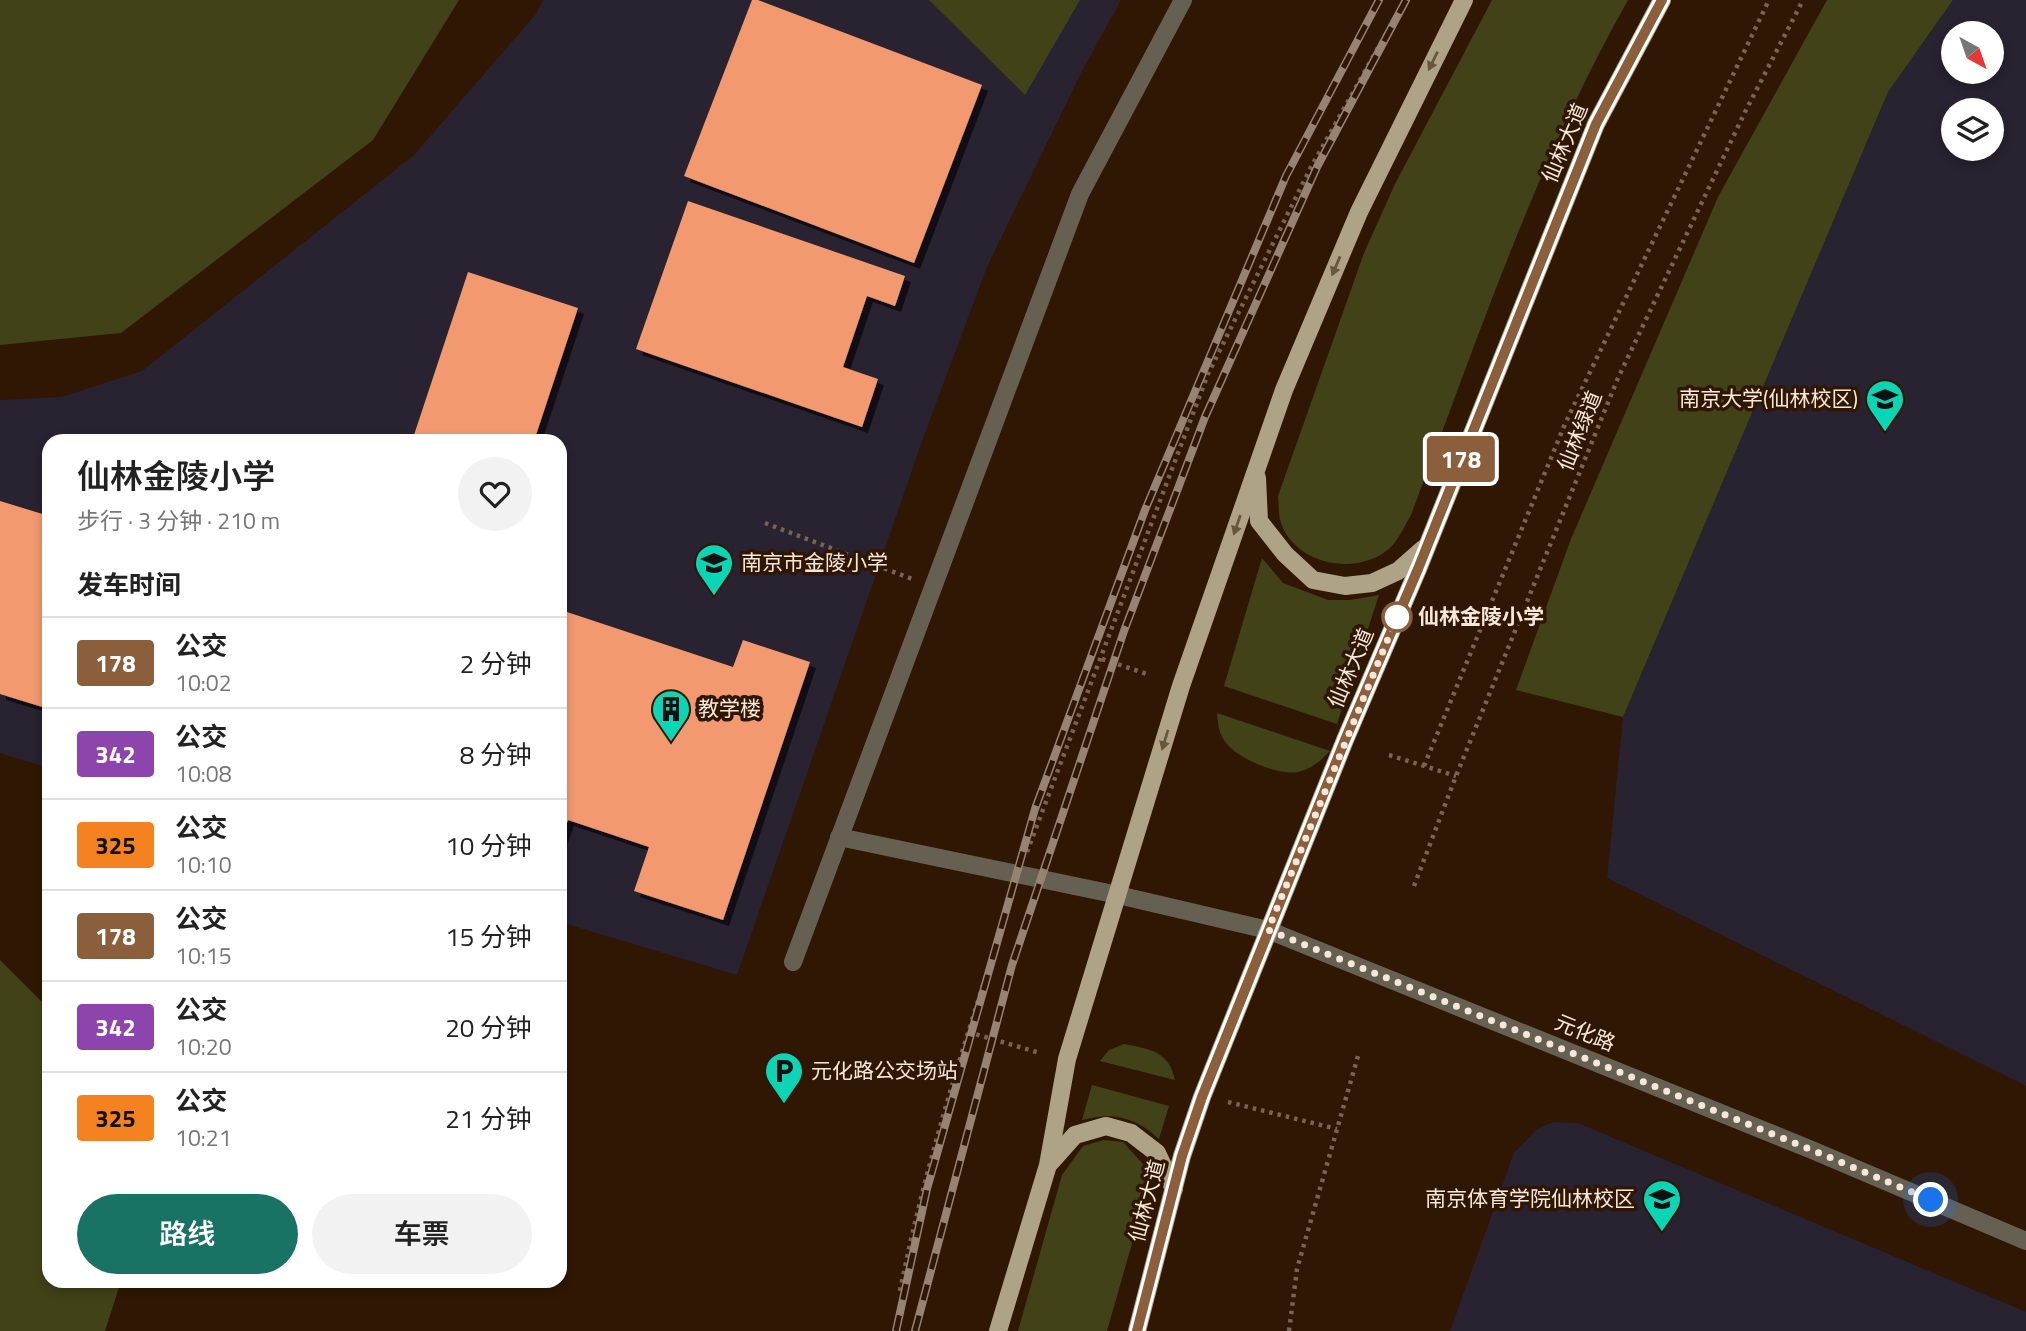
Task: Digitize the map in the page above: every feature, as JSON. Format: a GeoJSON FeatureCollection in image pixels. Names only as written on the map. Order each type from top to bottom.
{"type":"FeatureCollection","features":[{"type":"Feature","properties":{"kind":"main road"},"geometry":{"type":"LineString","coordinates":[[998,1331],[1048,1165],[1068,1059],[1181,686],[1284,390],[1359,212],[1464,0]]}},
{"type":"Feature","properties":{"kind":"main road","name":"仙林大道"},"geometry":{"type":"LineString","coordinates":[[1136,1331],[1202,1097],[1596,124],[1662,0]]}},
{"type":"Feature","properties":{"kind":"main road"},"geometry":{"type":"LineString","coordinates":[[1257,468],[1259,521],[1285,554],[1313,580],[1345,586],[1372,583],[1398,571],[1427,545]]}},
{"type":"Feature","properties":{"kind":"main road"},"geometry":{"type":"LineString","coordinates":[[1048,1165],[1075,1135],[1106,1126],[1131,1133],[1157,1153],[1174,1189]]}},
{"type":"Feature","properties":{"kind":"street"},"geometry":{"type":"LineString","coordinates":[[793,962],[1080,194],[1183,0]]}},
{"type":"Feature","properties":{"kind":"street","name":"元化路"},"geometry":{"type":"LineString","coordinates":[[839,837],[1118,895],[1268,930],[1812,1150],[2026,1241]]}},
{"type":"Feature","properties":{"kind":"path"},"geometry":{"type":"LineString","coordinates":[[900,1291],[916,1210],[968,1032],[1018,876],[1208,374],[1311,167],[1405,0]]}},
{"type":"Feature","properties":{"kind":"path"},"geometry":{"type":"LineString","coordinates":[[1424,766],[1565,424],[1769,0]]}},
{"type":"Feature","properties":{"kind":"path","name":"仙林绿道"},"geometry":{"type":"LineString","coordinates":[[1414,886],[1618,378],[1745,112],[1803,0]]}},
{"type":"Feature","properties":{"kind":"path"},"geometry":{"type":"LineString","coordinates":[[765,523],[933,586]]}},
{"type":"Feature","properties":{"kind":"path"},"geometry":{"type":"LineString","coordinates":[[1102,659],[1147,674]]}},
{"type":"Feature","properties":{"kind":"path"},"geometry":{"type":"LineString","coordinates":[[1389,755],[1456,776]]}},
{"type":"Feature","properties":{"kind":"path"},"geometry":{"type":"LineString","coordinates":[[968,1032],[1040,1053]]}},
{"type":"Feature","properties":{"kind":"path"},"geometry":{"type":"LineString","coordinates":[[1289,1331],[1297,1269],[1358,1056]]}},
{"type":"Feature","properties":{"kind":"path"},"geometry":{"type":"LineString","coordinates":[[1228,1102],[1337,1129]]}},
{"type":"Feature","properties":{"kind":"shaded area"},"geometry":{"type":"Polygon","coordinates":[[[0,0],[459,0],[373,140],[121,333],[0,345],[0,0]]]}},
{"type":"Feature","properties":{"kind":"shaded area","name":"南京市金陵小学"},"geometry":{"type":"Polygon","coordinates":[[[543,0],[1121,0],[1081,73],[987,267],[926,430],[737,975],[567,924],[567,434],[42,434],[42,766],[0,753],[0,400],[62,397],[142,371],[414,155],[536,14],[543,0]]]}},
{"type":"Feature","properties":{"kind":"shaded area"},"geometry":{"type":"Polygon","coordinates":[[[929,0],[1080,0],[1025,95],[929,0]]]}},
{"type":"Feature","properties":{"kind":"shaded area"},"geometry":{"type":"Polygon","coordinates":[[[1492,0],[1628,0],[1595,62],[1536,189],[1411,515],[1394,544],[1378,556],[1346,564],[1330,562],[1300,549],[1289,538],[1280,520],[1278,496],[1364,253],[1395,184],[1492,0]]]}},
{"type":"Feature","properties":{"kind":"shaded area"},"geometry":{"type":"Polygon","coordinates":[[[1827,0],[1953,0],[1888,92],[1623,717],[1516,690],[1571,539],[1718,197],[1827,0]]]}},
{"type":"Feature","properties":{"kind":"shaded area","name":"南京大学(仙林校区)"},"geometry":{"type":"Polygon","coordinates":[[[1953,0],[2026,0],[2026,1086],[1607,878],[1623,717],[1888,92],[1953,0]]]}},
{"type":"Feature","properties":{"kind":"shaded area"},"geometry":{"type":"Polygon","coordinates":[[[1262,558],[1283,583],[1328,600],[1350,600],[1379,595],[1337,724],[1224,686],[1262,558]]]}},
{"type":"Feature","properties":{"kind":"shaded area"},"geometry":{"type":"Polygon","coordinates":[[[1217,713],[1330,751],[1316,764],[1303,771],[1290,773],[1270,769],[1240,755],[1227,744],[1218,726],[1217,713]]]}},
{"type":"Feature","properties":{"kind":"shaded area"},"geometry":{"type":"Polygon","coordinates":[[[0,960],[42,1002],[42,1288],[119,1288],[105,1331],[0,1331],[0,960]]]}},
{"type":"Feature","properties":{"kind":"shaded area"},"geometry":{"type":"Polygon","coordinates":[[[1124,1044],[1150,1050],[1163,1057],[1175,1080],[1100,1061],[1109,1050],[1124,1044]]]}},
{"type":"Feature","properties":{"kind":"shaded area"},"geometry":{"type":"Polygon","coordinates":[[[1092,1085],[1169,1106],[1159,1139],[1142,1126],[1124,1118],[1104,1116],[1082,1120],[1092,1085]]]}},
{"type":"Feature","properties":{"kind":"shaded area","name":"南京体育学院仙林校区"},"geometry":{"type":"Polygon","coordinates":[[[1553,1122],[1578,1123],[2026,1312],[2026,1331],[1450,1331],[1514,1153],[1537,1129],[1553,1122]]]}},
{"type":"Feature","properties":{"kind":"shaded area"},"geometry":{"type":"Polygon","coordinates":[[[1104,1140],[1123,1142],[1143,1164],[1149,1184],[1107,1331],[1018,1331],[1062,1175],[1083,1146],[1104,1140]]]}},
{"type":"Feature","properties":{"kind":"building"},"geometry":{"type":"Polygon","coordinates":[[[752,0],[982,85],[914,263],[684,176],[752,0]]]}},
{"type":"Feature","properties":{"kind":"building"},"geometry":{"type":"Polygon","coordinates":[[[688,201],[905,276],[895,306],[867,296],[843,367],[878,379],[862,427],[636,349],[688,201]]]}},
{"type":"Feature","properties":{"kind":"building"},"geometry":{"type":"Polygon","coordinates":[[[468,272],[578,308],[536,434],[414,434],[468,272]]]}},
{"type":"Feature","properties":{"kind":"building"},"geometry":{"type":"Polygon","coordinates":[[[0,501],[42,514],[42,707],[0,694],[0,501]]]}},
{"type":"Feature","properties":{"kind":"building","name":"教学楼"},"geometry":{"type":"Polygon","coordinates":[[[567,612],[733,667],[743,640],[810,662],[723,920],[634,891],[649,847],[568,820],[567,823],[567,612]]]}},
{"type":"Feature","properties":{"kind":"railway"},"geometry":{"type":"LineString","coordinates":[[896,1331],[927,1189],[1035,809],[1145,510],[1286,176],[1379,0]]}},
{"type":"Feature","properties":{"kind":"railway"},"geometry":{"type":"LineString","coordinates":[[915,1331],[1012,965],[1124,631],[1205,417],[1317,167],[1406,0]]}},
{"type":"Feature","properties":{"kind":"bus line","name":"178"},"geometry":{"type":"LineString","coordinates":[[1137,1331],[1182,1156],[1202,1097],[1596,124],[1662,0]]}},
{"type":"Feature","properties":{"kind":"place","name":"南京大学(仙林校区)"},"geometry":{"type":"Point","coordinates":[1885,433]}},
{"type":"Feature","properties":{"kind":"place","name":"南京市金陵小学"},"geometry":{"type":"Point","coordinates":[714,597]}},
{"type":"Feature","properties":{"kind":"place","name":"仙林金陵小学"},"geometry":{"type":"Point","coordinates":[1397,617]}},
{"type":"Feature","properties":{"kind":"place","name":"教学楼"},"geometry":{"type":"Point","coordinates":[671,743]}},
{"type":"Feature","properties":{"kind":"place","name":"元化路公交场站"},"geometry":{"type":"Point","coordinates":[784,1105]}},
{"type":"Feature","properties":{"kind":"place","name":"南京体育学院仙林校区"},"geometry":{"type":"Point","coordinates":[1662,1233]}},
{"type":"Feature","properties":{"kind":"route"},"geometry":{"type":"LineString","coordinates":[[1397,617],[1268,930],[1931,1200]]}}]}
